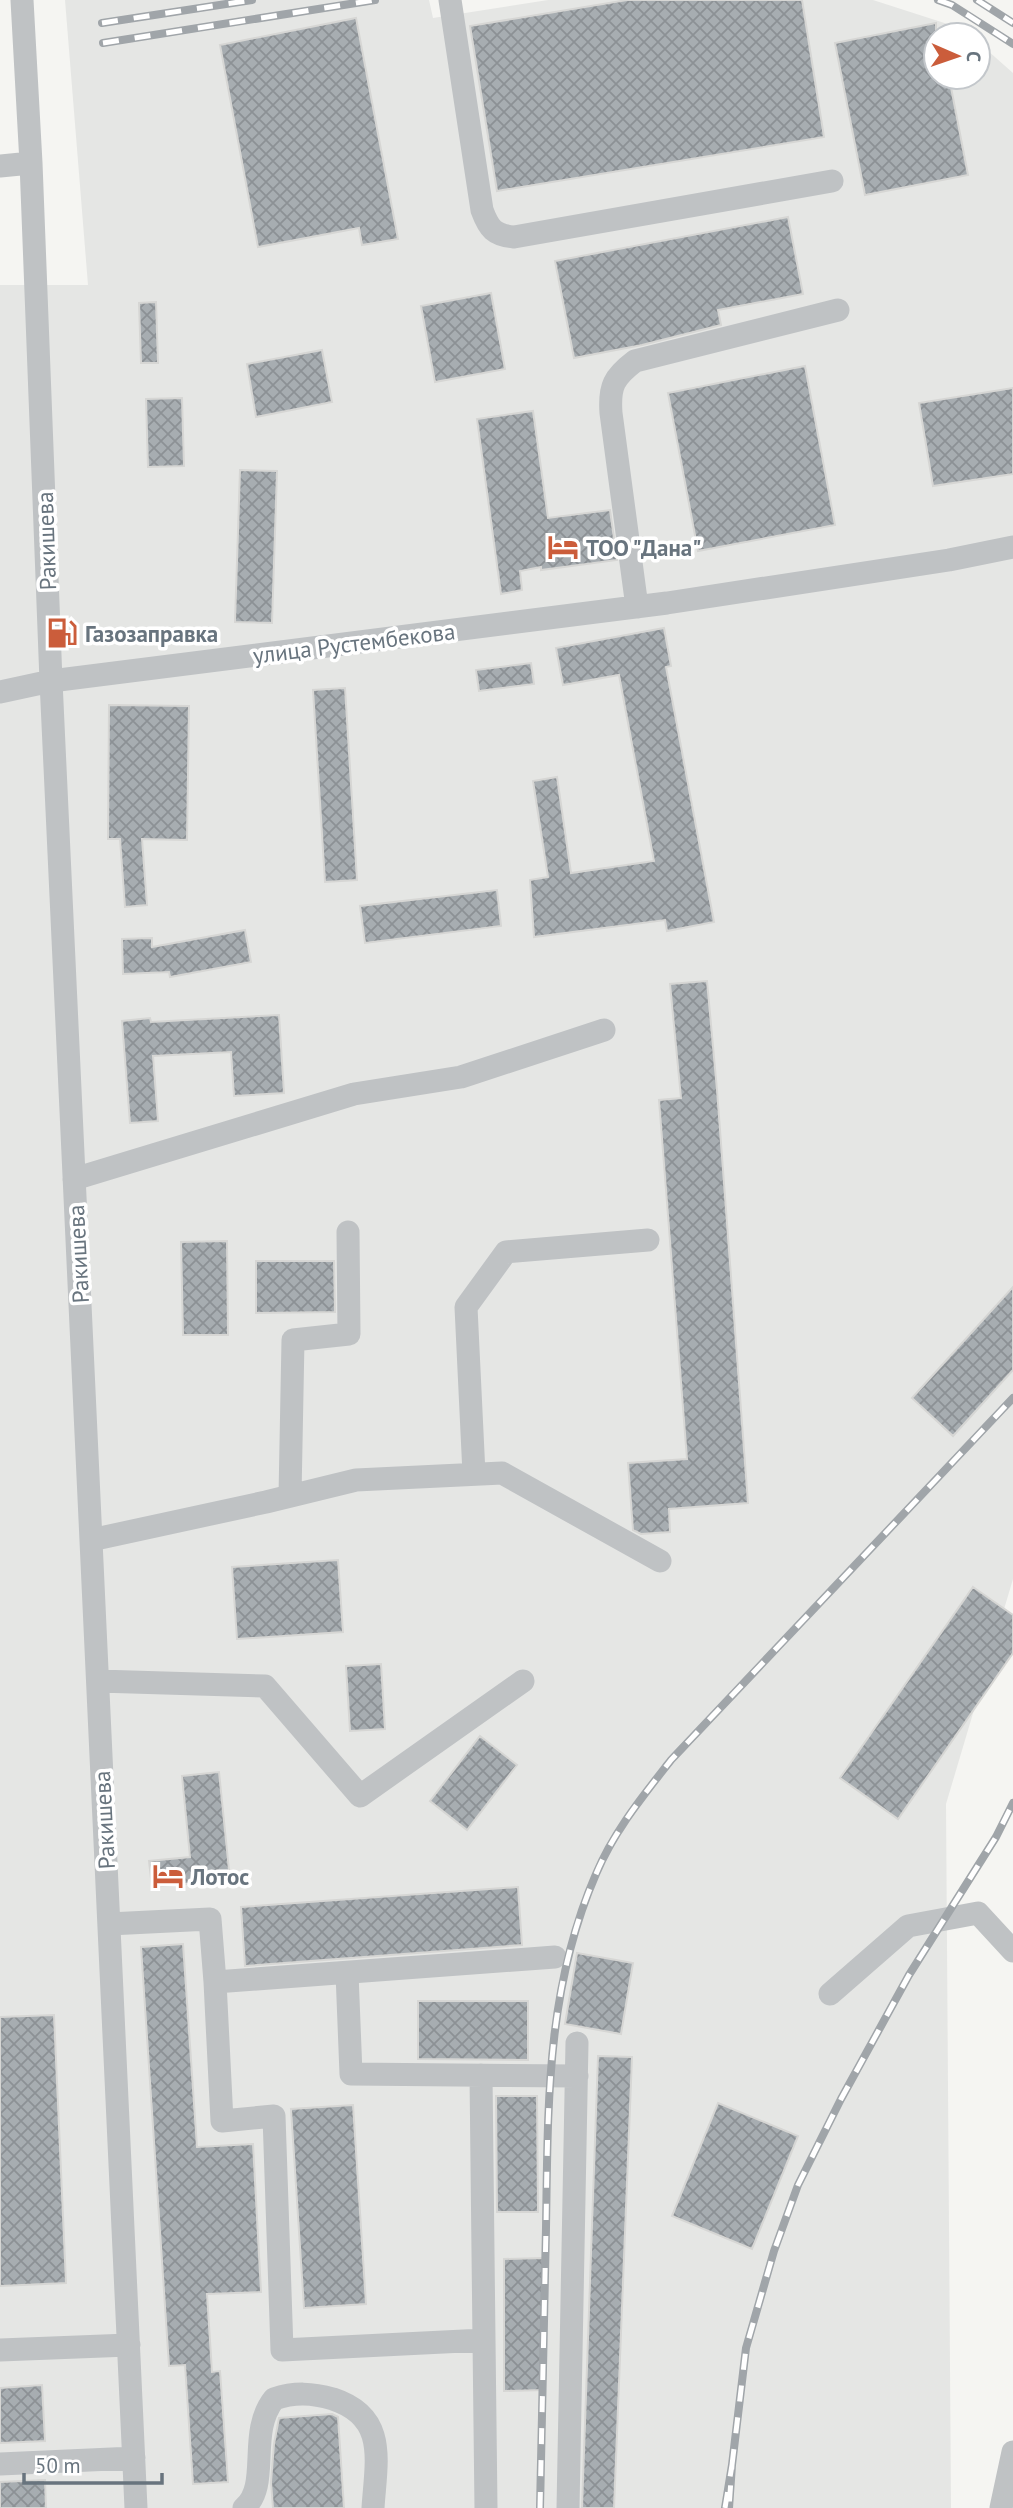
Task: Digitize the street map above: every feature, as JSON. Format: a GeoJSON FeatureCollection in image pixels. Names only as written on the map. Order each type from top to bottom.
{"type":"FeatureCollection","features":[{"type":"Feature","properties":{"kind":"street","name":"Ракишева"},"geometry":{"type":"LineString","coordinates":[[22,0],[136,2508]]}},
{"type":"Feature","properties":{"kind":"street"},"geometry":{"type":"LineString","coordinates":[[450,0],[482,210],[488,227],[499,235],[514,237],[832,181]]}},
{"type":"Feature","properties":{"kind":"street"},"geometry":{"type":"LineString","coordinates":[[0,166],[31,163]]}},
{"type":"Feature","properties":{"kind":"street"},"geometry":{"type":"LineString","coordinates":[[637,607],[611,413],[610,396],[618,374],[635,361],[838,310]]}},
{"type":"Feature","properties":{"kind":"street","name":"улица Рустембекова"},"geometry":{"type":"LineString","coordinates":[[0,692],[51,681],[667,603],[949,560],[1013,547]]}},
{"type":"Feature","properties":{"kind":"street"},"geometry":{"type":"LineString","coordinates":[[74,1179],[354,1094],[461,1077],[604,1030]]}},
{"type":"Feature","properties":{"kind":"street"},"geometry":{"type":"LineString","coordinates":[[290,1496],[293,1340],[349,1334],[348,1232]]}},
{"type":"Feature","properties":{"kind":"street"},"geometry":{"type":"LineString","coordinates":[[474,1474],[466,1307],[506,1252],[648,1240]]}},
{"type":"Feature","properties":{"kind":"street"},"geometry":{"type":"LineString","coordinates":[[91,1540],[355,1479],[502,1473],[660,1561]]}},
{"type":"Feature","properties":{"kind":"street"},"geometry":{"type":"LineString","coordinates":[[98,1681],[265,1686],[360,1797],[523,1681]]}},
{"type":"Feature","properties":{"kind":"street"},"geometry":{"type":"LineString","coordinates":[[830,1994],[908,1926],[978,1913],[1013,1951]]}},
{"type":"Feature","properties":{"kind":"street"},"geometry":{"type":"LineString","coordinates":[[109,1924],[210,1919],[222,2121],[274,2116],[282,2350],[484,2340]]}},
{"type":"Feature","properties":{"kind":"street"},"geometry":{"type":"LineString","coordinates":[[215,1982],[555,1958]]}},
{"type":"Feature","properties":{"kind":"street"},"geometry":{"type":"LineString","coordinates":[[347,1973],[351,2074],[577,2076]]}},
{"type":"Feature","properties":{"kind":"street"},"geometry":{"type":"LineString","coordinates":[[568,2508],[577,2043]]}},
{"type":"Feature","properties":{"kind":"street"},"geometry":{"type":"LineString","coordinates":[[481,2075],[486,2508]]}},
{"type":"Feature","properties":{"kind":"street"},"geometry":{"type":"LineString","coordinates":[[0,2350],[129,2344]]}},
{"type":"Feature","properties":{"kind":"street"},"geometry":{"type":"LineString","coordinates":[[244,2508],[256,2491],[261,2421],[274,2399],[289,2394],[317,2394],[351,2405],[365,2418],[374,2434],[376,2454],[373,2508]]}},
{"type":"Feature","properties":{"kind":"street"},"geometry":{"type":"LineString","coordinates":[[1001,2508],[1013,2452]]}},
{"type":"Feature","properties":{"kind":"street"},"geometry":{"type":"LineString","coordinates":[[0,2464],[134,2458]]}},
{"type":"Feature","properties":{"kind":"shaded area"},"geometry":{"type":"Polygon","coordinates":[[[65,0],[429,0],[433,18],[548,0],[873,0],[938,21],[922,21],[922,91],[992,91],[992,54],[1013,73],[1013,1579],[946,1804],[951,2508],[0,2508],[0,285],[88,285],[65,0]]]}},
{"type":"Feature","properties":{"kind":"building"},"geometry":{"type":"Polygon","coordinates":[[[627,0],[802,0],[824,137],[497,191],[470,26],[627,0]]]}},
{"type":"Feature","properties":{"kind":"building"},"geometry":{"type":"Polygon","coordinates":[[[356,18],[398,239],[362,245],[359,228],[258,247],[220,45],[356,18]]]}},
{"type":"Feature","properties":{"kind":"building"},"geometry":{"type":"Polygon","coordinates":[[[922,26],[922,91],[952,91],[968,175],[865,195],[835,43],[922,26]]]}},
{"type":"Feature","properties":{"kind":"building"},"geometry":{"type":"Polygon","coordinates":[[[788,217],[803,294],[718,310],[721,325],[642,345],[574,358],[555,261],[788,217]]]}},
{"type":"Feature","properties":{"kind":"building"},"geometry":{"type":"Polygon","coordinates":[[[491,293],[505,369],[435,382],[421,306],[491,293]]]}},
{"type":"Feature","properties":{"kind":"building"},"geometry":{"type":"Polygon","coordinates":[[[156,302],[158,363],[141,363],[139,303],[156,302]]]}},
{"type":"Feature","properties":{"kind":"building"},"geometry":{"type":"Polygon","coordinates":[[[322,350],[332,402],[256,417],[247,364],[322,350]]]}},
{"type":"Feature","properties":{"kind":"building"},"geometry":{"type":"Polygon","coordinates":[[[805,366],[835,525],[698,551],[668,393],[805,366]]]}},
{"type":"Feature","properties":{"kind":"building"},"geometry":{"type":"Polygon","coordinates":[[[1013,388],[1013,474],[933,486],[919,403],[1013,388]]]}},
{"type":"Feature","properties":{"kind":"building"},"geometry":{"type":"Polygon","coordinates":[[[182,398],[184,466],[148,467],[146,399],[182,398]]]}},
{"type":"Feature","properties":{"kind":"building"},"geometry":{"type":"Polygon","coordinates":[[[533,411],[548,518],[610,510],[617,560],[520,571],[522,590],[501,594],[477,419],[533,411]]]}},
{"type":"Feature","properties":{"kind":"building"},"geometry":{"type":"Polygon","coordinates":[[[240,470],[277,471],[272,623],[235,622],[240,470]]]}},
{"type":"Feature","properties":{"kind":"building"},"geometry":{"type":"Polygon","coordinates":[[[664,628],[671,666],[666,667],[714,922],[667,931],[665,920],[534,937],[530,880],[548,877],[533,781],[557,777],[571,873],[654,861],[619,675],[563,685],[556,648],[664,628]]]}},
{"type":"Feature","properties":{"kind":"building"},"geometry":{"type":"Polygon","coordinates":[[[531,663],[534,684],[479,691],[476,670],[531,663]]]}},
{"type":"Feature","properties":{"kind":"building"},"geometry":{"type":"Polygon","coordinates":[[[345,688],[357,880],[325,882],[313,690],[345,688]]]}},
{"type":"Feature","properties":{"kind":"building"},"geometry":{"type":"Polygon","coordinates":[[[109,705],[189,706],[187,840],[142,839],[147,905],[125,907],[120,839],[108,839],[109,705]]]}},
{"type":"Feature","properties":{"kind":"building"},"geometry":{"type":"Polygon","coordinates":[[[497,890],[501,926],[365,943],[360,906],[497,890]]]}},
{"type":"Feature","properties":{"kind":"building"},"geometry":{"type":"Polygon","coordinates":[[[245,930],[251,962],[170,977],[169,972],[123,974],[122,939],[152,938],[152,947],[245,930]]]}},
{"type":"Feature","properties":{"kind":"building"},"geometry":{"type":"Polygon","coordinates":[[[707,981],[748,1503],[669,1509],[670,1532],[641,1534],[633,1530],[628,1463],[687,1459],[659,1100],[681,1098],[670,984],[707,981]]]}},
{"type":"Feature","properties":{"kind":"building"},"geometry":{"type":"Polygon","coordinates":[[[279,1015],[284,1093],[234,1096],[231,1052],[153,1056],[158,1121],[130,1123],[122,1021],[150,1018],[151,1022],[279,1015]]]}},
{"type":"Feature","properties":{"kind":"building"},"geometry":{"type":"Polygon","coordinates":[[[227,1241],[228,1335],[183,1335],[181,1242],[227,1241]]]}},
{"type":"Feature","properties":{"kind":"building"},"geometry":{"type":"Polygon","coordinates":[[[256,1261],[334,1261],[335,1312],[256,1313],[256,1261]]]}},
{"type":"Feature","properties":{"kind":"building"},"geometry":{"type":"Polygon","coordinates":[[[1013,1287],[1013,1370],[953,1436],[912,1398],[1013,1287]]]}},
{"type":"Feature","properties":{"kind":"building"},"geometry":{"type":"Polygon","coordinates":[[[338,1560],[343,1632],[237,1639],[232,1567],[338,1560]]]}},
{"type":"Feature","properties":{"kind":"building"},"geometry":{"type":"Polygon","coordinates":[[[973,1587],[1013,1615],[1013,1653],[898,1819],[840,1778],[973,1587]]]}},
{"type":"Feature","properties":{"kind":"building"},"geometry":{"type":"Polygon","coordinates":[[[381,1664],[385,1729],[350,1731],[346,1666],[381,1664]]]}},
{"type":"Feature","properties":{"kind":"building"},"geometry":{"type":"Polygon","coordinates":[[[480,1736],[517,1765],[467,1830],[430,1801],[480,1736]]]}},
{"type":"Feature","properties":{"kind":"building"},"geometry":{"type":"Polygon","coordinates":[[[219,1772],[230,1880],[152,1887],[149,1861],[190,1857],[182,1776],[219,1772]]]}},
{"type":"Feature","properties":{"kind":"building"},"geometry":{"type":"Polygon","coordinates":[[[518,1887],[522,1945],[245,1966],[241,1907],[518,1887]]]}},
{"type":"Feature","properties":{"kind":"building"},"geometry":{"type":"Polygon","coordinates":[[[183,1944],[197,2147],[253,2144],[261,2292],[207,2294],[212,2372],[220,2371],[228,2482],[193,2484],[185,2365],[169,2366],[141,1947],[183,1944]]]}},
{"type":"Feature","properties":{"kind":"building"},"geometry":{"type":"Polygon","coordinates":[[[577,1953],[633,1963],[621,2034],[565,2024],[577,1953]]]}},
{"type":"Feature","properties":{"kind":"building"},"geometry":{"type":"Polygon","coordinates":[[[418,2001],[528,2001],[528,2060],[418,2059],[418,2001]]]}},
{"type":"Feature","properties":{"kind":"building"},"geometry":{"type":"Polygon","coordinates":[[[54,2015],[66,2283],[0,2286],[0,2017],[54,2015]]]}},
{"type":"Feature","properties":{"kind":"building"},"geometry":{"type":"Polygon","coordinates":[[[598,2056],[632,2057],[614,2508],[582,2508],[598,2056]]]}},
{"type":"Feature","properties":{"kind":"building"},"geometry":{"type":"Polygon","coordinates":[[[496,2096],[537,2096],[538,2212],[497,2212],[496,2096]]]}},
{"type":"Feature","properties":{"kind":"building"},"geometry":{"type":"Polygon","coordinates":[[[718,2103],[798,2136],[752,2249],[672,2216],[718,2103]]]}},
{"type":"Feature","properties":{"kind":"building"},"geometry":{"type":"Polygon","coordinates":[[[353,2105],[366,2304],[304,2308],[291,2109],[353,2105]]]}},
{"type":"Feature","properties":{"kind":"building"},"geometry":{"type":"Polygon","coordinates":[[[543,2258],[543,2390],[504,2391],[504,2259],[543,2258]]]}},
{"type":"Feature","properties":{"kind":"building"},"geometry":{"type":"Polygon","coordinates":[[[42,2385],[45,2441],[0,2443],[0,2388],[42,2385]]]}},
{"type":"Feature","properties":{"kind":"building"},"geometry":{"type":"Polygon","coordinates":[[[332,2414],[338,2417],[344,2508],[273,2508],[271,2482],[279,2418],[332,2414]]]}},
{"type":"Feature","properties":{"kind":"building"},"geometry":{"type":"Polygon","coordinates":[[[45,2480],[46,2508],[0,2508],[0,2482],[45,2480]]]}},
{"type":"Feature","properties":{"kind":"railway"},"geometry":{"type":"LineString","coordinates":[[102,23],[252,0]]}},
{"type":"Feature","properties":{"kind":"railway"},"geometry":{"type":"LineString","coordinates":[[103,43],[375,0]]}},
{"type":"Feature","properties":{"kind":"railway"},"geometry":{"type":"LineString","coordinates":[[938,0],[952,5],[1013,44]]}},
{"type":"Feature","properties":{"kind":"railway"},"geometry":{"type":"LineString","coordinates":[[977,0],[1013,23]]}},
{"type":"Feature","properties":{"kind":"railway"},"geometry":{"type":"LineString","coordinates":[[540,2508],[548,2137],[553,2048],[567,1961],[596,1874],[620,1829],[671,1760],[1013,1398]]}},
{"type":"Feature","properties":{"kind":"railway"},"geometry":{"type":"LineString","coordinates":[[732,2465],[746,2348],[774,2251],[798,2185],[841,2099],[909,1975],[996,1837],[1013,1803]]}},
{"type":"Feature","properties":{"kind":"railway"},"geometry":{"type":"LineString","coordinates":[[725,2508],[732,2465],[729,2508]]}},
{"type":"Feature","properties":{"kind":"place","name":"ТОО \"Дана\""},"geometry":{"type":"Point","coordinates":[563,547]}},
{"type":"Feature","properties":{"kind":"place","name":"Газозаправка"},"geometry":{"type":"Point","coordinates":[62,633]}},
{"type":"Feature","properties":{"kind":"place","name":"Лотос"},"geometry":{"type":"Point","coordinates":[168,1876]}}]}
